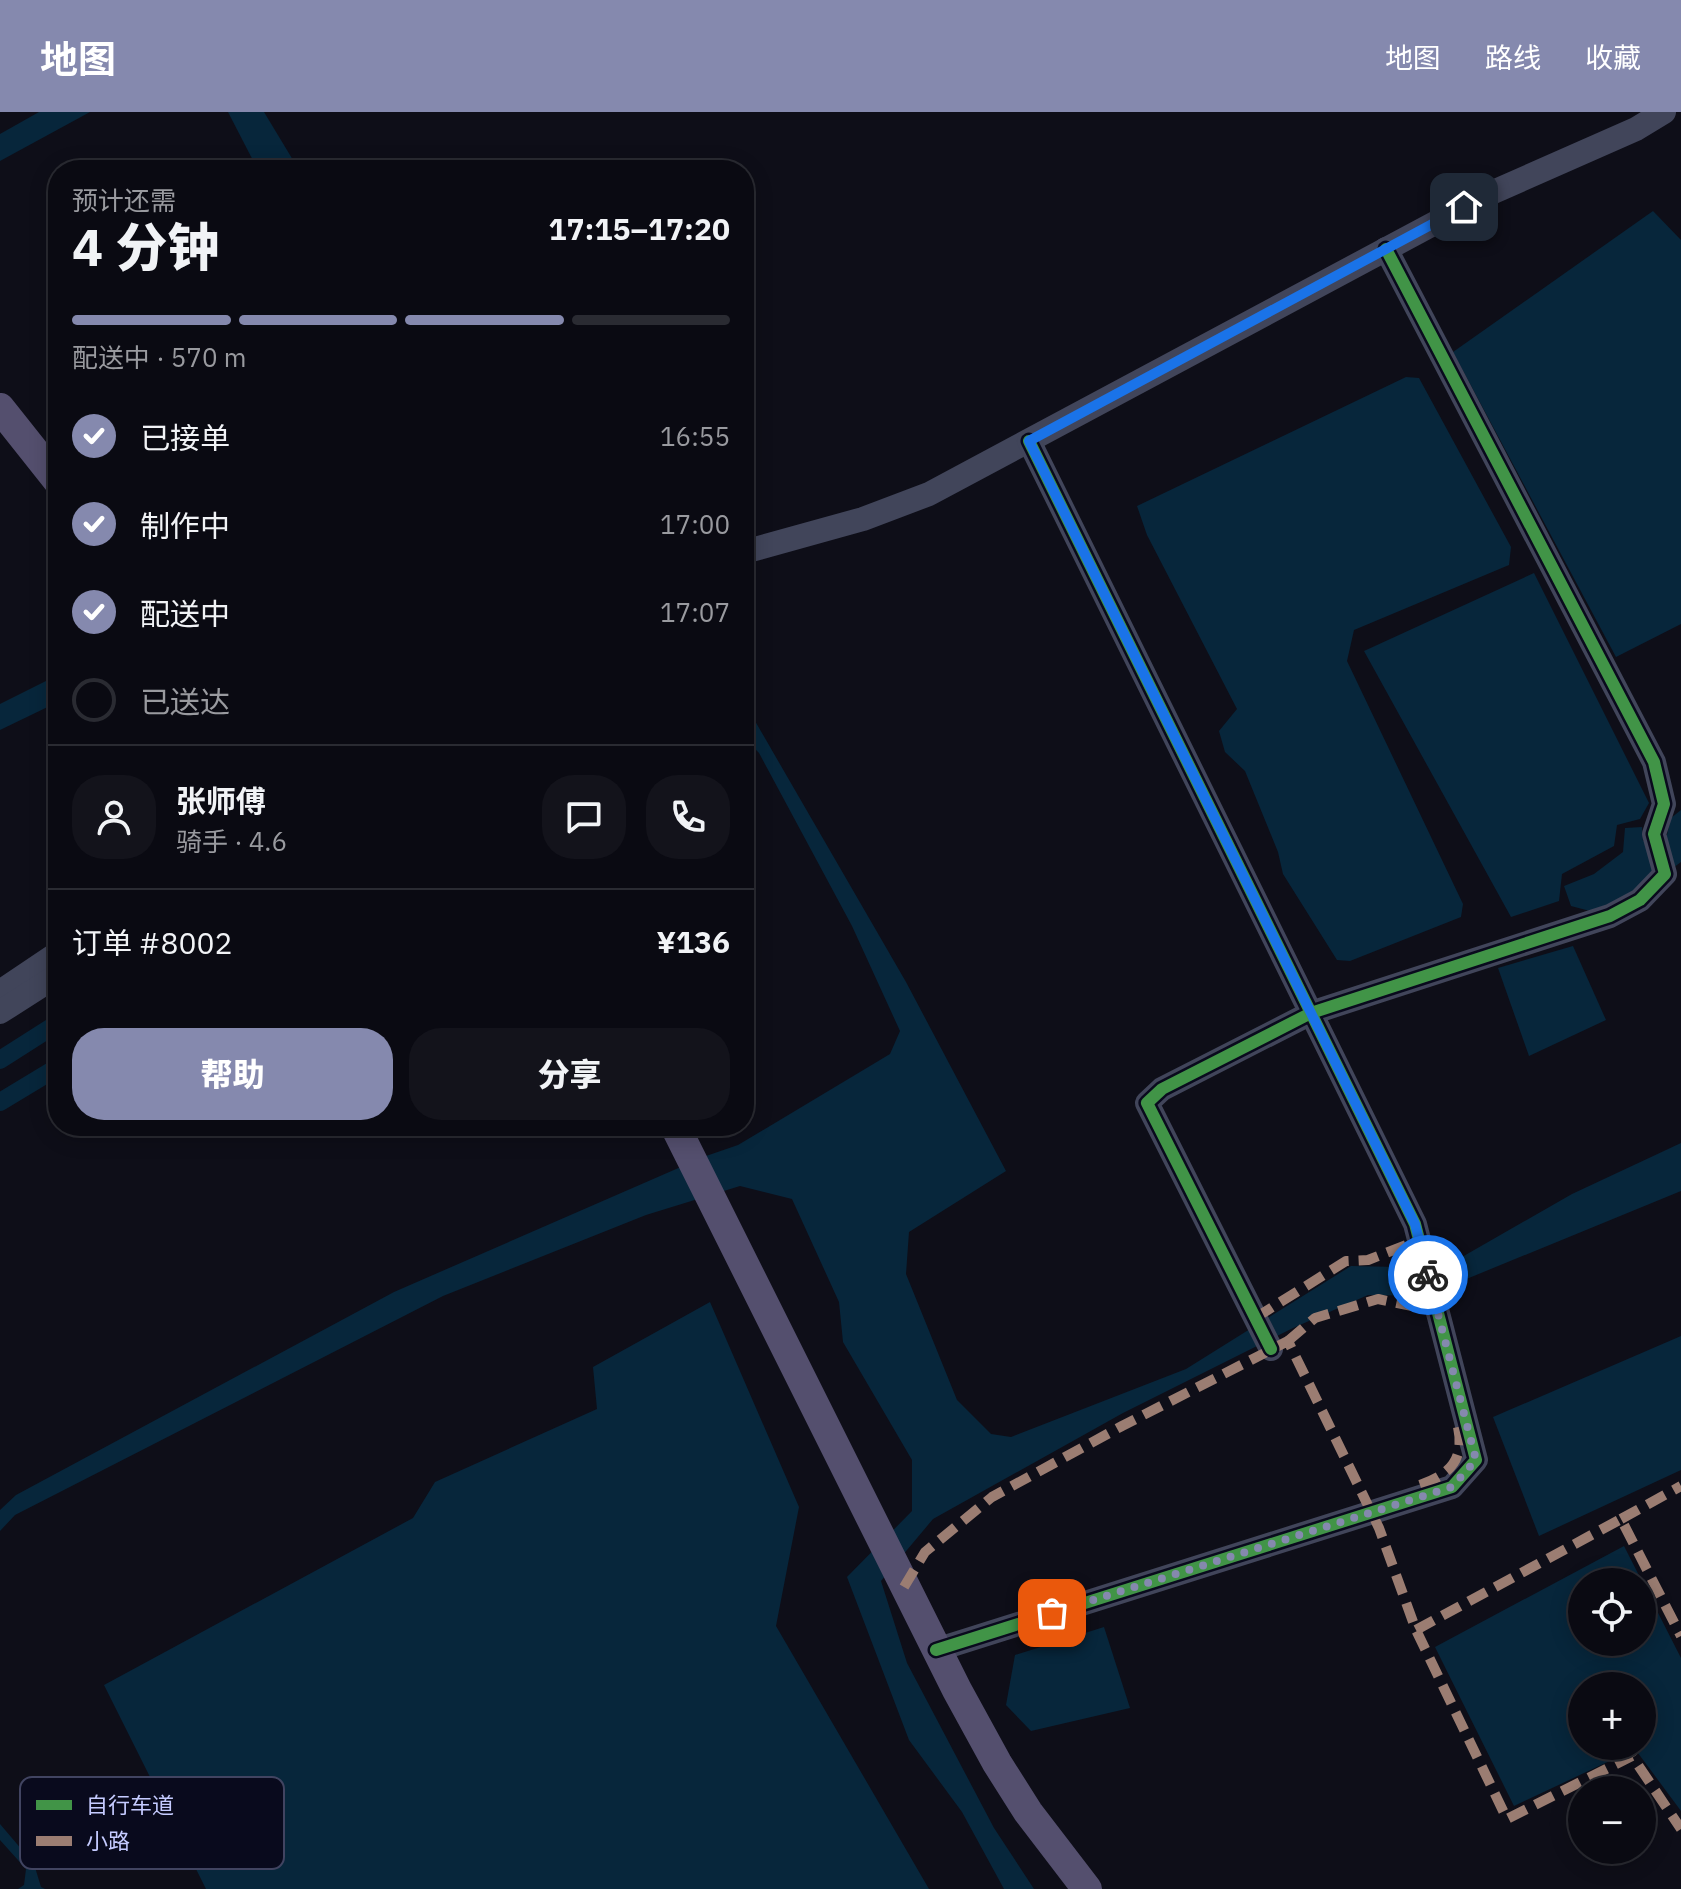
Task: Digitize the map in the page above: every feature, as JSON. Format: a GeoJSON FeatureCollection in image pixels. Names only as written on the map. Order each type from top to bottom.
{"type":"FeatureCollection","features":[{"type":"Feature","properties":{"kind":"main road"},"geometry":{"type":"LineString","coordinates":[[0,408],[48,468]]}},
{"type":"Feature","properties":{"kind":"main road"},"geometry":{"type":"LineString","coordinates":[[680,1136],[936,1650],[997,1763],[1028,1812],[1087,1889]]}},
{"type":"Feature","properties":{"kind":"street"},"geometry":{"type":"LineString","coordinates":[[754,549],[902,506],[958,480],[1491,193],[1636,129],[1664,112]]}},
{"type":"Feature","properties":{"kind":"street"},"geometry":{"type":"LineString","coordinates":[[1271,1349],[1147,1103],[1162,1089],[1311,1013],[1610,916],[1640,900],[1665,874],[1654,834],[1664,804],[1654,762],[1386,249]]}},
{"type":"Feature","properties":{"kind":"street"},"geometry":{"type":"LineString","coordinates":[[936,1650],[1452,1487],[1476,1460],[1415,1224],[1029,441]]}},
{"type":"Feature","properties":{"kind":"street"},"geometry":{"type":"LineString","coordinates":[[0,992],[48,960]]}},
{"type":"Feature","properties":{"kind":"street"},"geometry":{"type":"LineString","coordinates":[[0,1012],[48,981]]}},
{"type":"Feature","properties":{"kind":"water"},"geometry":{"type":"Polygon","coordinates":[[[39,112],[90,112],[0,161],[0,134],[39,112]]]}},
{"type":"Feature","properties":{"kind":"water"},"geometry":{"type":"Polygon","coordinates":[[[228,112],[264,112],[293,160],[253,160],[228,112]]]}},
{"type":"Feature","properties":{"kind":"water"},"geometry":{"type":"Polygon","coordinates":[[[1653,211],[1681,240],[1681,624],[1616,657],[1453,352],[1653,211]]]}},
{"type":"Feature","properties":{"kind":"water"},"geometry":{"type":"Polygon","coordinates":[[[1406,377],[1419,378],[1511,547],[1509,565],[1354,630],[1347,661],[1463,904],[1461,917],[1350,961],[1337,960],[1283,874],[1278,852],[1245,771],[1225,752],[1219,731],[1237,709],[1147,535],[1137,506],[1406,377]]]}},
{"type":"Feature","properties":{"kind":"water"},"geometry":{"type":"Polygon","coordinates":[[[1534,573],[1649,803],[1640,819],[1617,825],[1614,846],[1562,874],[1559,901],[1511,917],[1364,651],[1534,573]]]}},
{"type":"Feature","properties":{"kind":"water"},"geometry":{"type":"Polygon","coordinates":[[[48,680],[48,707],[0,730],[0,704],[48,680]]]}},
{"type":"Feature","properties":{"kind":"water"},"geometry":{"type":"Polygon","coordinates":[[[754,719],[906,982],[1006,1171],[909,1232],[906,1274],[957,1400],[991,1434],[1011,1437],[1186,1369],[1351,1266],[1399,1267],[1455,1261],[1572,1194],[1681,1143],[1681,1191],[1425,1296],[1368,1295],[1293,1328],[1123,1413],[933,1519],[881,1581],[907,1663],[994,1828],[1034,1889],[1004,1889],[962,1812],[909,1740],[847,1577],[912,1511],[912,1460],[843,1342],[839,1302],[792,1199],[740,1186],[646,1215],[443,1296],[15,1515],[0,1531],[0,1510],[16,1495],[394,1292],[706,1156],[738,1145],[890,1054],[900,1031],[852,926],[754,748],[754,719]]]}},
{"type":"Feature","properties":{"kind":"water"},"geometry":{"type":"Polygon","coordinates":[[[1681,810],[1681,862],[1639,893],[1590,911],[1571,906],[1564,886],[1594,874],[1623,852],[1625,828],[1642,827],[1643,841],[1666,839],[1671,818],[1681,810]]]}},
{"type":"Feature","properties":{"kind":"water"},"geometry":{"type":"Polygon","coordinates":[[[1573,946],[1606,1020],[1529,1056],[1498,968],[1573,946]]]}},
{"type":"Feature","properties":{"kind":"water"},"geometry":{"type":"Polygon","coordinates":[[[710,1302],[799,1507],[776,1626],[929,1889],[206,1889],[196,1869],[284,1869],[284,1777],[150,1777],[104,1685],[413,1518],[435,1482],[597,1409],[593,1367],[710,1302]]]}},
{"type":"Feature","properties":{"kind":"water"},"geometry":{"type":"Polygon","coordinates":[[[1681,1336],[1681,1470],[1539,1536],[1493,1417],[1681,1336]]]}},
{"type":"Feature","properties":{"kind":"water"},"geometry":{"type":"Polygon","coordinates":[[[1624,1546],[1635,1568],[1583,1568],[1624,1546]]]}},
{"type":"Feature","properties":{"kind":"water"},"geometry":{"type":"Polygon","coordinates":[[[1568,1576],[1568,1656],[1656,1656],[1656,1609],[1681,1658],[1681,1811],[1643,1760],[1656,1760],[1656,1672],[1568,1672],[1568,1760],[1612,1760],[1578,1776],[1568,1776],[1568,1781],[1514,1806],[1435,1647],[1568,1576]]]}},
{"type":"Feature","properties":{"kind":"water"},"geometry":{"type":"Polygon","coordinates":[[[1104,1627],[1130,1708],[1031,1731],[1006,1705],[1015,1655],[1104,1627]]]}},
{"type":"Feature","properties":{"kind":"water"},"geometry":{"type":"Polygon","coordinates":[[[0,1824],[20,1848],[20,1862],[0,1840],[0,1824]]]}},
{"type":"Feature","properties":{"kind":"water"},"geometry":{"type":"Polygon","coordinates":[[[26,1869],[36,1869],[41,1887],[45,1889],[18,1889],[24,1885],[26,1869]]]}},
{"type":"Feature","properties":{"kind":"waterway"},"geometry":{"type":"LineString","coordinates":[[0,1060],[48,1029]]}},
{"type":"Feature","properties":{"kind":"waterway"},"geometry":{"type":"LineString","coordinates":[[0,1102],[48,1073]]}},
{"type":"Feature","properties":{"kind":"marked path"},"geometry":{"type":"LineString","coordinates":[[1255,1318],[1346,1261],[1368,1260],[1409,1244],[1413,1260]]}},
{"type":"Feature","properties":{"kind":"marked path"},"geometry":{"type":"LineString","coordinates":[[1288,1341],[1315,1318],[1378,1299],[1426,1309],[1422,1295]]}},
{"type":"Feature","properties":{"kind":"marked path"},"geometry":{"type":"LineString","coordinates":[[904,1587],[925,1552],[992,1497],[1288,1341],[1379,1528],[1416,1630],[1507,1819],[1632,1756],[1681,1829]]}},
{"type":"Feature","properties":{"kind":"marked path"},"geometry":{"type":"LineString","coordinates":[[1420,1485],[1439,1476],[1452,1465],[1459,1449],[1458,1427]]}},
{"type":"Feature","properties":{"kind":"marked path"},"geometry":{"type":"LineString","coordinates":[[1621,1519],[1681,1486]]}},
{"type":"Feature","properties":{"kind":"marked path"},"geometry":{"type":"LineString","coordinates":[[1416,1630],[1621,1519],[1681,1636]]}},
{"type":"Feature","properties":{"kind":"cycle path"},"geometry":{"type":"LineString","coordinates":[[1271,1349],[1147,1103],[1162,1089],[1311,1013],[1610,916],[1640,900],[1665,874],[1654,834],[1664,804],[1654,762],[1386,249]]}},
{"type":"Feature","properties":{"kind":"cycle path"},"geometry":{"type":"LineString","coordinates":[[936,1650],[1452,1487],[1476,1460],[1415,1224],[1029,441]]}},
{"type":"Feature","properties":{"kind":"way so far"},"geometry":{"type":"LineString","coordinates":[[1052,1613],[1452,1487],[1476,1460],[1428,1275]]}},
{"type":"Feature","properties":{"kind":"route"},"geometry":{"type":"LineString","coordinates":[[1428,1275],[1415,1224],[1029,441],[1464,207]]}}]}
